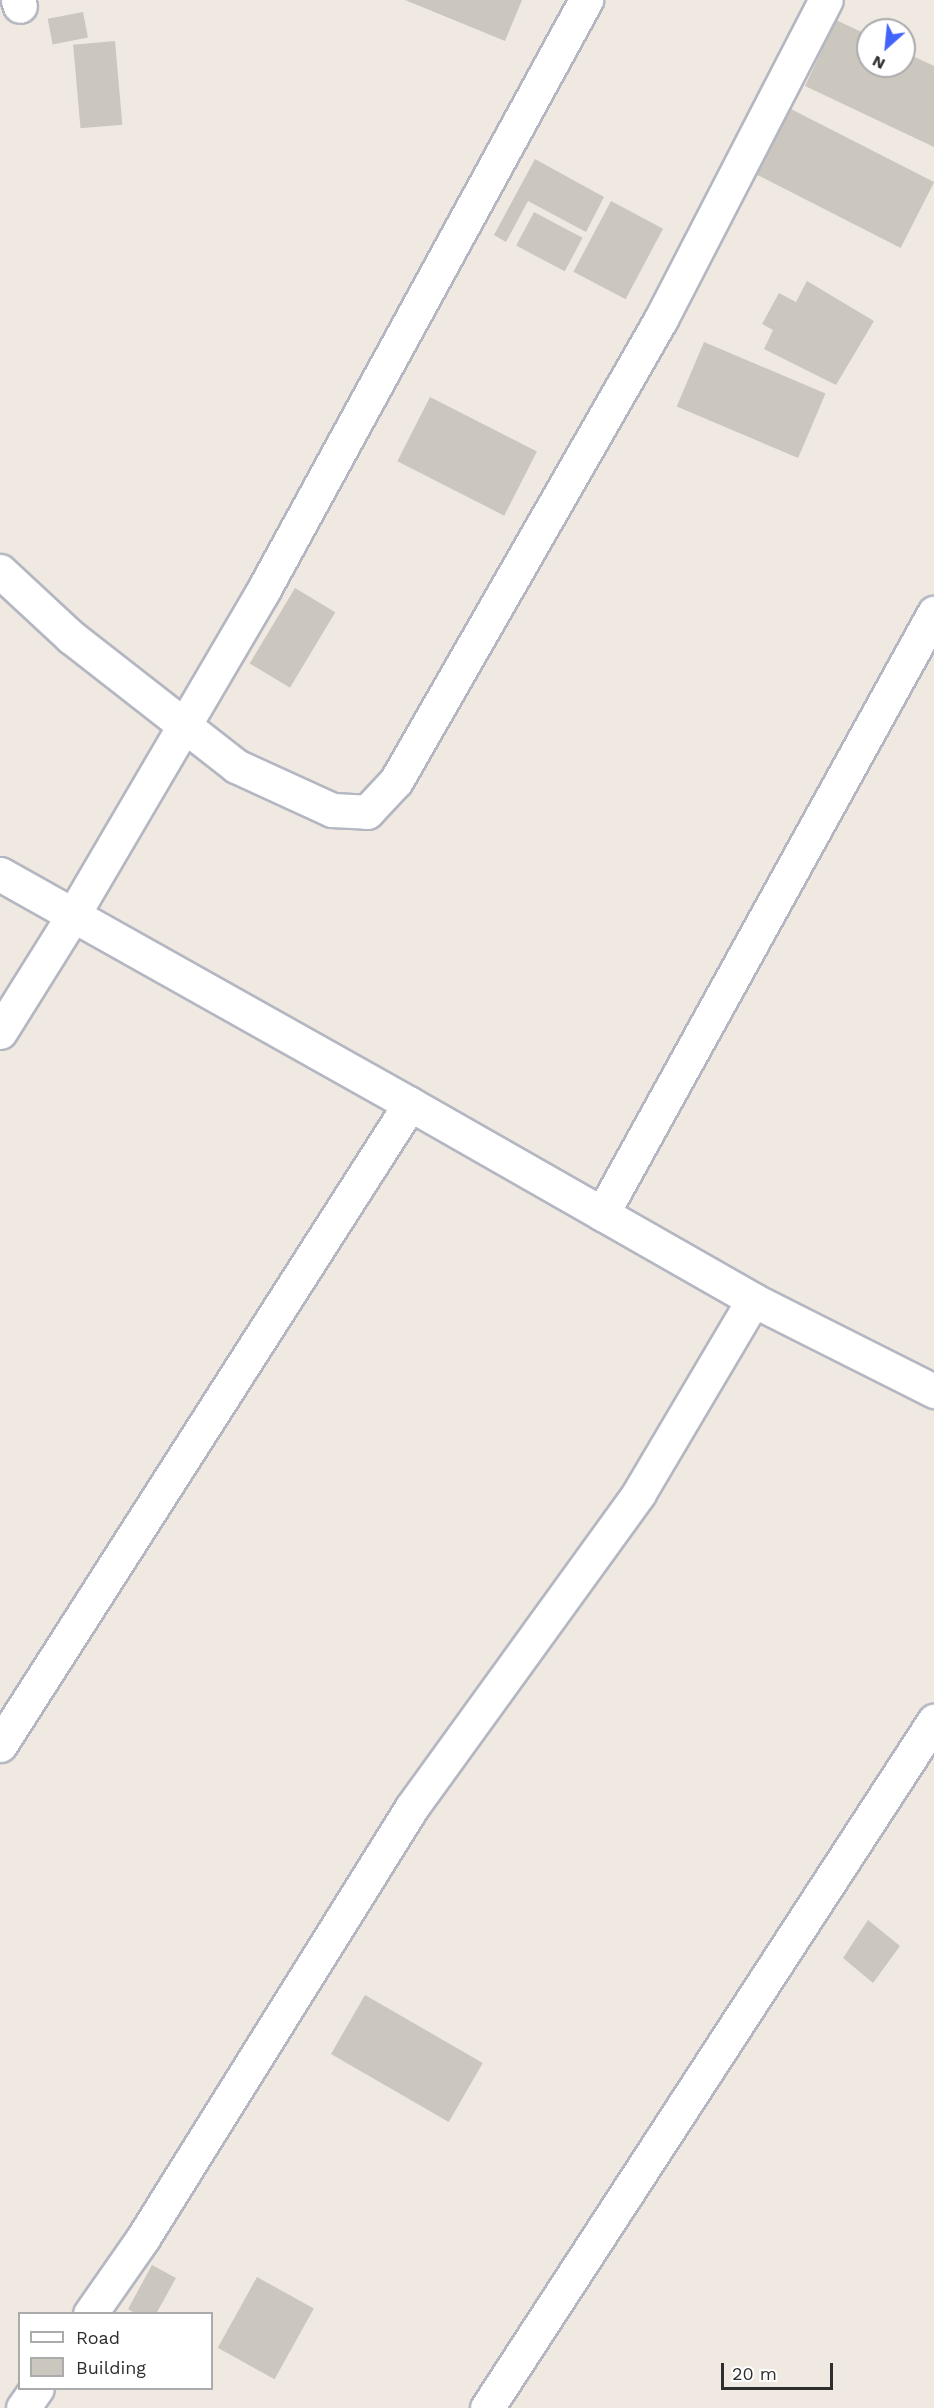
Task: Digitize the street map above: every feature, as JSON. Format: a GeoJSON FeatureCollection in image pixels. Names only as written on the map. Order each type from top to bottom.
{"type":"FeatureCollection","features":[{"type":"Feature","properties":{"kind":"street"},"geometry":{"type":"LineString","coordinates":[[0,1032],[73,915],[274,570],[586,0]]}},
{"type":"Feature","properties":{"kind":"street"},"geometry":{"type":"LineString","coordinates":[[0,571],[71,637],[236,766],[332,810],[367,812],[396,782],[661,319],[826,0]]}},
{"type":"Feature","properties":{"kind":"street"},"geometry":{"type":"LineString","coordinates":[[602,1214],[934,613]]}},
{"type":"Feature","properties":{"kind":"street"},"geometry":{"type":"LineString","coordinates":[[0,874],[753,1300],[932,1384]]}},
{"type":"Feature","properties":{"kind":"street"},"geometry":{"type":"LineString","coordinates":[[0,1745],[410,1104]]}},
{"type":"Feature","properties":{"kind":"street"},"geometry":{"type":"LineString","coordinates":[[91,2312],[143,2238],[412,1807],[639,1493],[753,1300]]}},
{"type":"Feature","properties":{"kind":"street"},"geometry":{"type":"LineString","coordinates":[[487,2408],[934,1721]]}},
{"type":"Feature","properties":{"kind":"street"},"geometry":{"type":"LineString","coordinates":[[23,2408],[36,2390]]}},
{"type":"Feature","properties":{"kind":"building"},"geometry":{"type":"Polygon","coordinates":[[[405,0],[522,0],[505,41],[405,0]]]}},
{"type":"Feature","properties":{"kind":"building"},"geometry":{"type":"Polygon","coordinates":[[[83,12],[88,38],[53,44],[48,19],[83,12]]]}},
{"type":"Feature","properties":{"kind":"building"},"geometry":{"type":"Polygon","coordinates":[[[836,20],[856,29],[856,78],[916,78],[916,58],[934,66],[934,147],[805,86],[836,20]]]}},
{"type":"Feature","properties":{"kind":"building"},"geometry":{"type":"Polygon","coordinates":[[[115,41],[122,125],[80,128],[73,45],[115,41]]]}},
{"type":"Feature","properties":{"kind":"building"},"geometry":{"type":"Polygon","coordinates":[[[789,108],[934,182],[901,248],[755,174],[789,108]]]}},
{"type":"Feature","properties":{"kind":"building"},"geometry":{"type":"Polygon","coordinates":[[[535,159],[604,197],[586,232],[528,201],[506,242],[494,235],[535,159]]]}},
{"type":"Feature","properties":{"kind":"building"},"geometry":{"type":"Polygon","coordinates":[[[611,201],[663,229],[626,299],[573,272],[611,201]]]}},
{"type":"Feature","properties":{"kind":"building"},"geometry":{"type":"Polygon","coordinates":[[[534,212],[583,238],[565,271],[516,246],[534,212]]]}},
{"type":"Feature","properties":{"kind":"building"},"geometry":{"type":"Polygon","coordinates":[[[807,281],[874,321],[836,385],[764,349],[773,330],[762,324],[779,293],[796,302],[807,281]]]}},
{"type":"Feature","properties":{"kind":"building"},"geometry":{"type":"Polygon","coordinates":[[[704,342],[826,394],[798,458],[677,406],[704,342]]]}},
{"type":"Feature","properties":{"kind":"building"},"geometry":{"type":"Polygon","coordinates":[[[430,397],[537,451],[504,516],[397,461],[430,397]]]}},
{"type":"Feature","properties":{"kind":"building"},"geometry":{"type":"Polygon","coordinates":[[[295,588],[335,612],[290,688],[250,663],[295,588]]]}},
{"type":"Feature","properties":{"kind":"building"},"geometry":{"type":"Polygon","coordinates":[[[868,1920],[900,1946],[873,1983],[843,1958],[868,1920]]]}},
{"type":"Feature","properties":{"kind":"building"},"geometry":{"type":"Polygon","coordinates":[[[365,1995],[483,2063],[449,2122],[331,2054],[365,1995]]]}},
{"type":"Feature","properties":{"kind":"building"},"geometry":{"type":"Polygon","coordinates":[[[152,2265],[176,2278],[157,2312],[133,2312],[128,2309],[152,2265]]]}},
{"type":"Feature","properties":{"kind":"building"},"geometry":{"type":"Polygon","coordinates":[[[257,2277],[314,2309],[275,2379],[218,2348],[257,2277]]]}}]}
